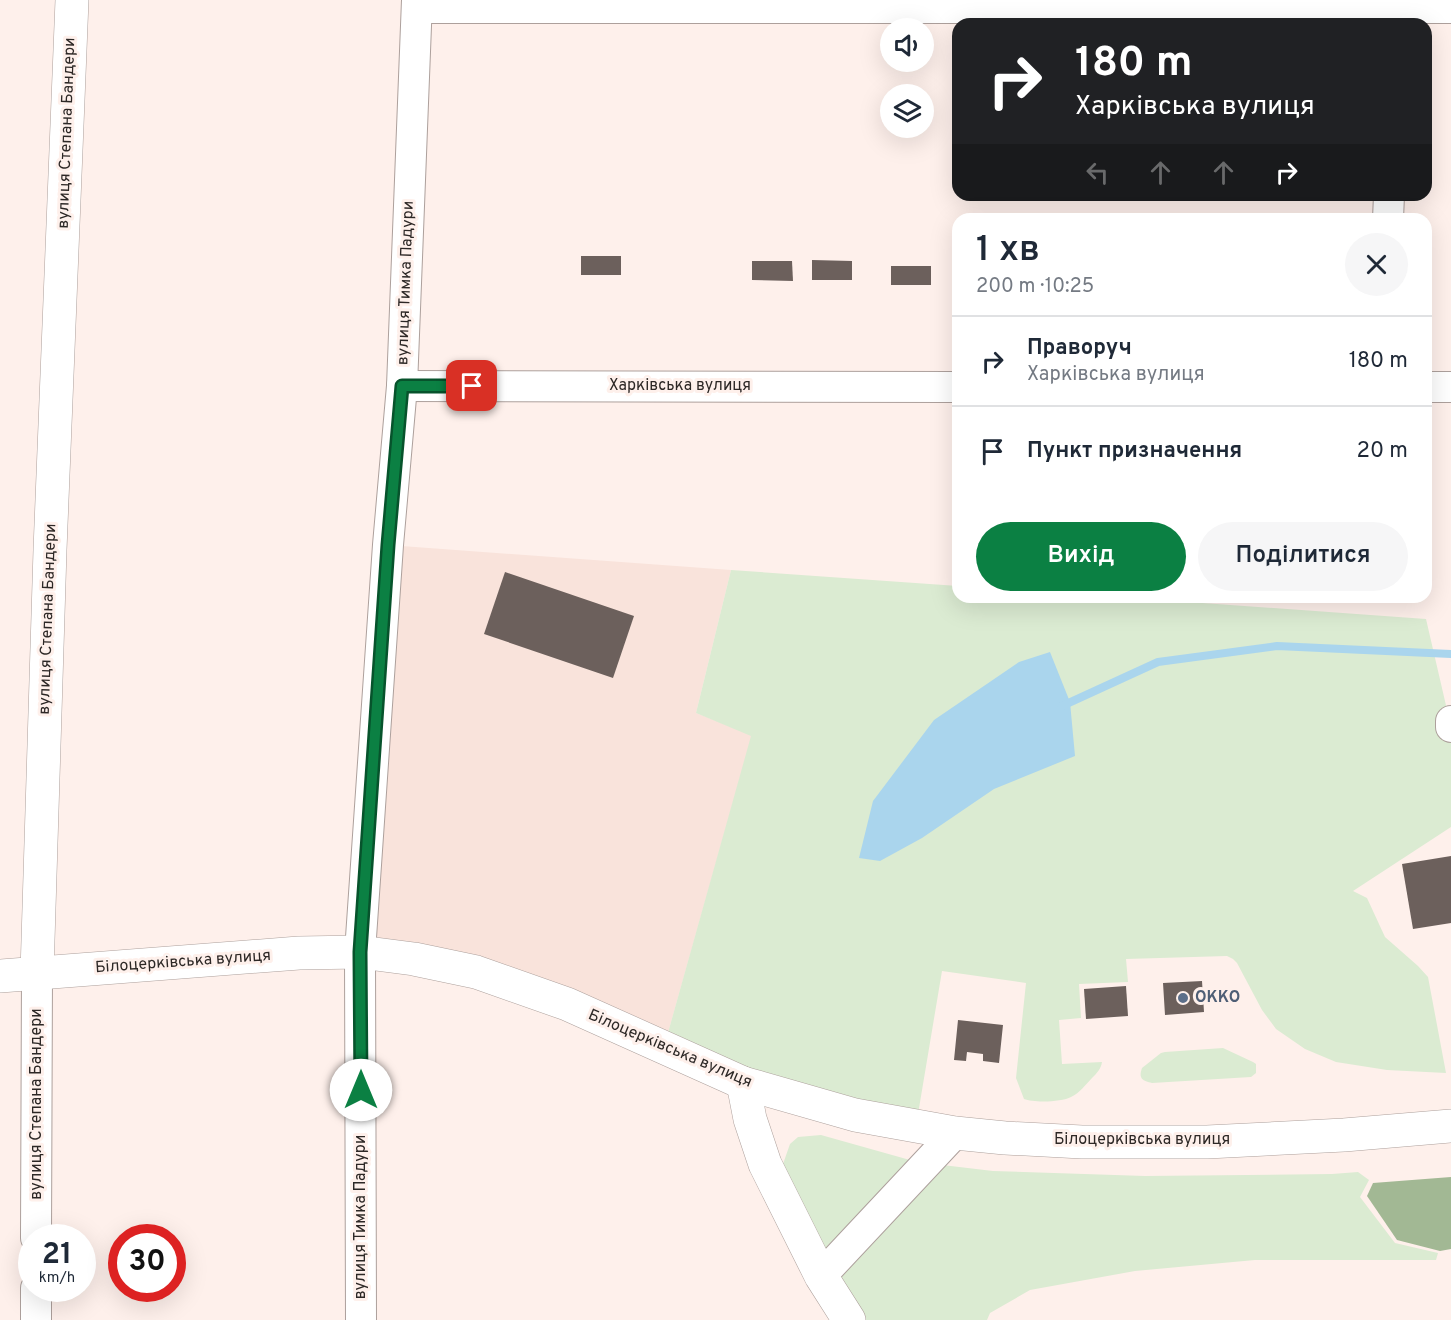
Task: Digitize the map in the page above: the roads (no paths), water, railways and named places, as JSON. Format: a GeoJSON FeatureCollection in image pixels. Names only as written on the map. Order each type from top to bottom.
{"type":"FeatureCollection","features":[{"type":"Feature","properties":{"kind":"main road","name":"вулиця Степана Бандери"},"geometry":{"type":"LineString","coordinates":[[37,973],[72,0]]}},
{"type":"Feature","properties":{"kind":"main road","name":"Білоцерківська вулиця"},"geometry":{"type":"LineString","coordinates":[[0,976],[299,953],[360,952],[414,959],[476,972],[567,1004],[743,1083],[855,1115],[955,1133],[1082,1142],[1206,1142],[1344,1136],[1451,1126]]}},
{"type":"Feature","properties":{"kind":"main road"},"geometry":{"type":"LineString","coordinates":[[743,1083],[750,1119],[765,1164],[821,1276],[849,1320]]}},
{"type":"Feature","properties":{"kind":"street"},"geometry":{"type":"LineString","coordinates":[[417,4],[1399,11],[1451,8]]}},
{"type":"Feature","properties":{"kind":"street","name":"вулиця Тимка Падури"},"geometry":{"type":"LineString","coordinates":[[361,1320],[360,952],[402,386],[417,4]]}},
{"type":"Feature","properties":{"kind":"street","name":"Харківська вулиця"},"geometry":{"type":"LineString","coordinates":[[402,386],[952,387]]}},
{"type":"Feature","properties":{"kind":"street"},"geometry":{"type":"LineString","coordinates":[[1432,387],[1451,387]]}},
{"type":"Feature","properties":{"kind":"street"},"geometry":{"type":"LineString","coordinates":[[1451,721],[1451,727]]}},
{"type":"Feature","properties":{"kind":"street","name":"вулиця Степана Бандери"},"geometry":{"type":"LineString","coordinates":[[36,1224],[37,973]]}},
{"type":"Feature","properties":{"kind":"street"},"geometry":{"type":"LineString","coordinates":[[821,1276],[955,1133]]}},
{"type":"Feature","properties":{"kind":"street"},"geometry":{"type":"LineString","coordinates":[[36,1302],[36,1320]]}},
{"type":"Feature","properties":{"kind":"water"},"geometry":{"type":"Polygon","coordinates":[[[1050,652],[1070,702],[1075,756],[994,789],[922,838],[880,861],[859,858],[873,801],[934,720],[1019,662],[1050,652]]]}},
{"type":"Feature","properties":{"kind":"waterway"},"geometry":{"type":"LineString","coordinates":[[1062,706],[1158,662],[1277,646],[1451,654]]}},
{"type":"Feature","properties":{"kind":"place","name":"ОККО"},"geometry":{"type":"Point","coordinates":[1183,998]}}]}
